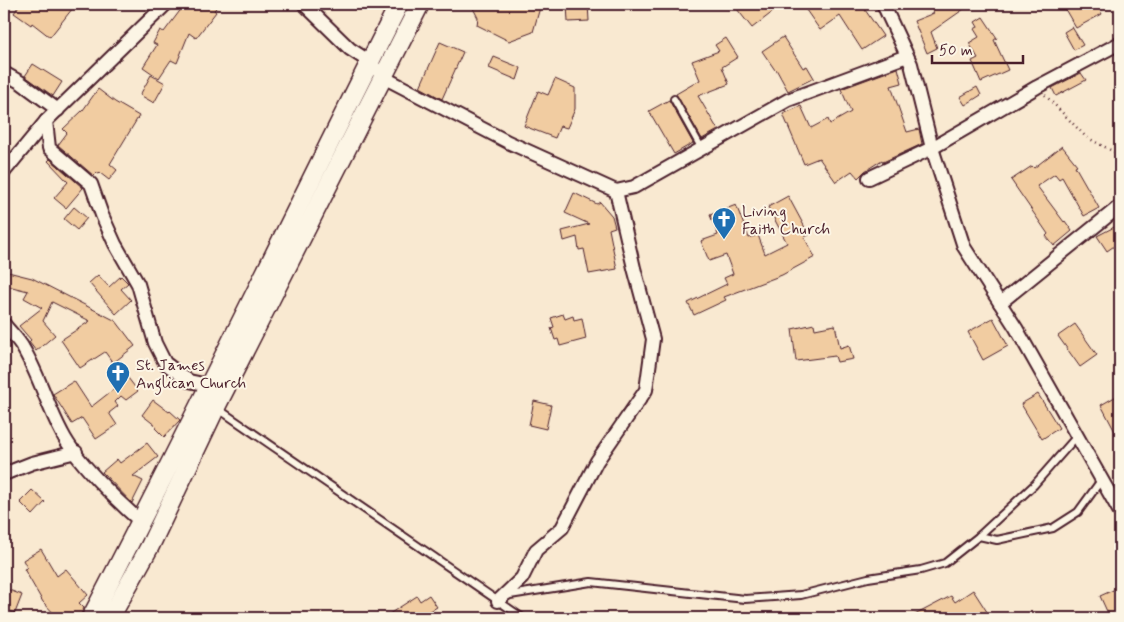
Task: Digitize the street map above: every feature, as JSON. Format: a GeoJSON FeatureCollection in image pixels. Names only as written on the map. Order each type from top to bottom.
{"type":"FeatureCollection","features":[{"type":"Feature","properties":{"kind":"main road"},"geometry":{"type":"LineString","coordinates":[[91,618],[141,522],[399,4]]}},
{"type":"Feature","properties":{"kind":"main road"},"geometry":{"type":"LineString","coordinates":[[110,618],[150,546],[216,407],[420,4]]}},
{"type":"Feature","properties":{"kind":"street"},"geometry":{"type":"LineString","coordinates":[[4,172],[46,121],[166,4]]}},
{"type":"Feature","properties":{"kind":"street"},"geometry":{"type":"LineString","coordinates":[[304,4],[350,49],[370,62],[382,77],[508,142],[616,191],[634,187],[788,100],[908,56]]}},
{"type":"Feature","properties":{"kind":"street"},"geometry":{"type":"LineString","coordinates":[[883,4],[911,64],[932,148],[964,247],[1016,328],[1119,508]]}},
{"type":"Feature","properties":{"kind":"street"},"geometry":{"type":"LineString","coordinates":[[869,178],[932,148],[1037,87],[1120,43]]}},
{"type":"Feature","properties":{"kind":"street"},"geometry":{"type":"LineString","coordinates":[[4,73],[20,82],[58,110]]}},
{"type":"Feature","properties":{"kind":"street"},"geometry":{"type":"LineString","coordinates":[[46,121],[49,148],[91,184],[105,222],[138,284],[156,343],[165,363],[189,381],[208,386]]}},
{"type":"Feature","properties":{"kind":"street"},"geometry":{"type":"LineString","coordinates":[[498,601],[522,578],[536,550],[562,528],[597,461],[646,390],[653,339],[616,191]]}},
{"type":"Feature","properties":{"kind":"street"},"geometry":{"type":"LineString","coordinates":[[1000,303],[1120,206]]}},
{"type":"Feature","properties":{"kind":"street"},"geometry":{"type":"LineString","coordinates":[[4,324],[22,346],[44,389],[62,433],[76,452],[126,509],[141,522]]}},
{"type":"Feature","properties":{"kind":"street"},"geometry":{"type":"LineString","coordinates":[[4,474],[32,463],[76,452]]}},
{"type":"Feature","properties":{"kind":"lane"},"geometry":{"type":"LineString","coordinates":[[674,99],[702,149]]}},
{"type":"Feature","properties":{"kind":"lane"},"geometry":{"type":"LineString","coordinates":[[216,407],[523,618]]}},
{"type":"Feature","properties":{"kind":"lane"},"geometry":{"type":"LineString","coordinates":[[498,601],[510,595],[591,582],[745,599],[801,596],[868,578],[921,570],[945,564],[1034,486],[1077,436]]}},
{"type":"Feature","properties":{"kind":"lane"},"geometry":{"type":"LineString","coordinates":[[979,536],[997,540],[1053,528],[1078,512],[1102,480]]}},
{"type":"Feature","properties":{"kind":"path"},"geometry":{"type":"LineString","coordinates":[[1037,87],[1086,137],[1120,155]]}},
{"type":"Feature","properties":{"kind":"building"},"geometry":{"type":"Polygon","coordinates":[[[20,4],[76,4],[50,37],[32,23],[31,25],[14,13],[20,4]]]}},
{"type":"Feature","properties":{"kind":"building"},"geometry":{"type":"Polygon","coordinates":[[[185,4],[220,4],[196,38],[189,33],[177,63],[171,60],[159,78],[143,67],[157,45],[153,43],[160,30],[164,32],[185,4]]]}},
{"type":"Feature","properties":{"kind":"building"},"geometry":{"type":"Polygon","coordinates":[[[471,4],[541,4],[533,32],[509,41],[477,25],[478,18],[471,4]]]}},
{"type":"Feature","properties":{"kind":"building"},"geometry":{"type":"Polygon","coordinates":[[[567,4],[588,4],[589,21],[568,22],[567,4]]]}},
{"type":"Feature","properties":{"kind":"building"},"geometry":{"type":"Polygon","coordinates":[[[733,4],[769,4],[774,11],[752,28],[733,4]]]}},
{"type":"Feature","properties":{"kind":"building"},"geometry":{"type":"Polygon","coordinates":[[[815,4],[861,4],[883,36],[862,50],[840,16],[820,30],[806,10],[815,4]]]}},
{"type":"Feature","properties":{"kind":"building"},"geometry":{"type":"Polygon","coordinates":[[[928,4],[971,4],[931,32],[937,48],[927,53],[914,21],[934,13],[928,4]]]}},
{"type":"Feature","properties":{"kind":"building"},"geometry":{"type":"Polygon","coordinates":[[[1062,4],[1096,4],[1102,14],[1076,28],[1062,4]]]}},
{"type":"Feature","properties":{"kind":"building"},"geometry":{"type":"Polygon","coordinates":[[[983,17],[997,38],[994,40],[1008,70],[981,82],[972,61],[978,58],[969,43],[979,37],[974,29],[978,27],[975,22],[983,17]]]}},
{"type":"Feature","properties":{"kind":"building"},"geometry":{"type":"Polygon","coordinates":[[[1072,27],[1083,45],[1074,50],[1064,32],[1072,27]]]}},
{"type":"Feature","properties":{"kind":"building"},"geometry":{"type":"Polygon","coordinates":[[[783,37],[803,68],[807,66],[814,78],[788,91],[776,69],[762,51],[783,37]]]}},
{"type":"Feature","properties":{"kind":"building"},"geometry":{"type":"Polygon","coordinates":[[[726,38],[738,57],[722,67],[729,84],[698,96],[718,130],[702,139],[676,94],[700,80],[692,61],[719,51],[715,45],[726,38]]]}},
{"type":"Feature","properties":{"kind":"building"},"geometry":{"type":"Polygon","coordinates":[[[440,42],[463,52],[442,99],[420,87],[440,42]]]}},
{"type":"Feature","properties":{"kind":"building"},"geometry":{"type":"Polygon","coordinates":[[[494,57],[521,68],[517,80],[489,68],[494,57]]]}},
{"type":"Feature","properties":{"kind":"building"},"geometry":{"type":"Polygon","coordinates":[[[33,64],[62,82],[53,96],[25,76],[33,64]]]}},
{"type":"Feature","properties":{"kind":"building"},"geometry":{"type":"Polygon","coordinates":[[[898,68],[902,83],[891,86],[907,132],[919,129],[922,144],[883,162],[882,160],[858,178],[852,171],[836,182],[819,158],[804,164],[783,114],[801,106],[811,128],[828,119],[830,124],[851,112],[841,89],[898,68]]]}},
{"type":"Feature","properties":{"kind":"building"},"geometry":{"type":"Polygon","coordinates":[[[1081,73],[1086,80],[1056,96],[1052,88],[1081,73]]]}},
{"type":"Feature","properties":{"kind":"building"},"geometry":{"type":"Polygon","coordinates":[[[151,75],[165,83],[154,103],[140,95],[151,75]]]}},
{"type":"Feature","properties":{"kind":"building"},"geometry":{"type":"Polygon","coordinates":[[[555,79],[575,88],[575,109],[567,128],[560,126],[555,138],[524,126],[538,91],[548,95],[555,79]]]}},
{"type":"Feature","properties":{"kind":"building"},"geometry":{"type":"Polygon","coordinates":[[[977,87],[981,95],[965,105],[960,97],[977,87]]]}},
{"type":"Feature","properties":{"kind":"building"},"geometry":{"type":"Polygon","coordinates":[[[98,89],[115,102],[139,116],[110,164],[117,170],[109,180],[100,173],[94,176],[58,145],[67,133],[63,129],[83,110],[98,89]]]}},
{"type":"Feature","properties":{"kind":"building"},"geometry":{"type":"Polygon","coordinates":[[[669,100],[693,143],[674,154],[649,111],[669,100]]]}},
{"type":"Feature","properties":{"kind":"building"},"geometry":{"type":"Polygon","coordinates":[[[1062,146],[1077,165],[1075,166],[1099,208],[1084,216],[1062,177],[1059,179],[1055,174],[1037,186],[1072,231],[1054,246],[1046,236],[1048,234],[1011,180],[1032,166],[1034,168],[1062,146]]]}},
{"type":"Feature","properties":{"kind":"building"},"geometry":{"type":"Polygon","coordinates":[[[50,159],[83,188],[66,208],[54,198],[68,182],[48,161],[50,159]]]}},
{"type":"Feature","properties":{"kind":"building"},"geometry":{"type":"Polygon","coordinates":[[[574,193],[597,204],[600,202],[612,216],[615,227],[609,229],[617,269],[589,274],[584,249],[579,250],[577,237],[564,241],[562,231],[589,224],[565,213],[574,193]]]}},
{"type":"Feature","properties":{"kind":"building"},"geometry":{"type":"Polygon","coordinates":[[[788,196],[809,235],[804,237],[815,257],[782,275],[724,297],[726,300],[694,315],[688,303],[727,284],[724,278],[733,274],[726,255],[709,261],[701,241],[718,235],[710,215],[736,205],[749,238],[758,235],[765,254],[787,243],[768,207],[788,196]]]}},
{"type":"Feature","properties":{"kind":"building"},"geometry":{"type":"Polygon","coordinates":[[[74,207],[87,218],[77,230],[64,219],[74,207]]]}},
{"type":"Feature","properties":{"kind":"building"},"geometry":{"type":"Polygon","coordinates":[[[1120,224],[1120,242],[1107,251],[1097,236],[1120,224]]]}},
{"type":"Feature","properties":{"kind":"building"},"geometry":{"type":"Polygon","coordinates":[[[4,271],[32,278],[116,321],[135,346],[113,363],[105,352],[80,368],[61,340],[90,321],[52,302],[43,321],[55,335],[36,351],[29,342],[31,340],[19,326],[42,308],[24,298],[28,291],[4,285],[4,271]]]}},
{"type":"Feature","properties":{"kind":"building"},"geometry":{"type":"Polygon","coordinates":[[[98,275],[109,287],[121,276],[128,283],[121,289],[131,300],[116,314],[89,283],[98,275]]]}},
{"type":"Feature","properties":{"kind":"building"},"geometry":{"type":"Polygon","coordinates":[[[563,314],[565,319],[573,316],[574,320],[582,318],[586,339],[560,346],[558,339],[555,340],[551,328],[554,327],[551,318],[563,314]]]}},
{"type":"Feature","properties":{"kind":"building"},"geometry":{"type":"Polygon","coordinates":[[[993,318],[1008,346],[983,360],[968,332],[993,318]]]}},
{"type":"Feature","properties":{"kind":"building"},"geometry":{"type":"Polygon","coordinates":[[[814,324],[815,329],[835,325],[840,348],[849,345],[853,359],[837,362],[835,356],[796,361],[792,329],[814,324]]]}},
{"type":"Feature","properties":{"kind":"building"},"geometry":{"type":"Polygon","coordinates":[[[1075,324],[1097,355],[1080,367],[1058,336],[1075,324]]]}},
{"type":"Feature","properties":{"kind":"building"},"geometry":{"type":"Polygon","coordinates":[[[128,378],[138,391],[126,400],[121,396],[115,402],[118,406],[109,413],[117,425],[96,439],[82,418],[72,424],[53,394],[74,381],[91,407],[128,378]]]}},
{"type":"Feature","properties":{"kind":"building"},"geometry":{"type":"Polygon","coordinates":[[[1038,394],[1059,428],[1042,439],[1021,404],[1038,394]]]}},
{"type":"Feature","properties":{"kind":"building"},"geometry":{"type":"Polygon","coordinates":[[[1120,394],[1120,441],[1101,405],[1120,394]]]}},
{"type":"Feature","properties":{"kind":"building"},"geometry":{"type":"Polygon","coordinates":[[[153,400],[180,420],[164,437],[155,428],[156,426],[142,415],[153,400]]]}},
{"type":"Feature","properties":{"kind":"building"},"geometry":{"type":"Polygon","coordinates":[[[534,401],[551,405],[546,429],[529,425],[534,401]]]}},
{"type":"Feature","properties":{"kind":"building"},"geometry":{"type":"Polygon","coordinates":[[[147,443],[158,457],[133,476],[143,481],[132,503],[102,472],[117,459],[120,463],[147,443]]]}},
{"type":"Feature","properties":{"kind":"building"},"geometry":{"type":"Polygon","coordinates":[[[32,490],[45,502],[33,515],[20,502],[32,490]]]}},
{"type":"Feature","properties":{"kind":"building"},"geometry":{"type":"Polygon","coordinates":[[[41,549],[57,576],[66,569],[88,595],[79,603],[84,608],[77,618],[71,618],[68,615],[64,618],[58,618],[43,602],[24,569],[27,568],[23,560],[41,549]]]}},
{"type":"Feature","properties":{"kind":"building"},"geometry":{"type":"Polygon","coordinates":[[[1120,587],[1120,618],[1110,618],[1100,596],[1120,587]]]}},
{"type":"Feature","properties":{"kind":"building"},"geometry":{"type":"Polygon","coordinates":[[[4,588],[22,595],[15,613],[4,609],[4,588]]]}},
{"type":"Feature","properties":{"kind":"building"},"geometry":{"type":"Polygon","coordinates":[[[973,590],[991,618],[970,618],[967,614],[959,618],[909,618],[951,596],[955,602],[973,590]]]}},
{"type":"Feature","properties":{"kind":"building"},"geometry":{"type":"Polygon","coordinates":[[[429,595],[437,607],[427,613],[430,618],[383,618],[417,596],[420,601],[429,595]]]}},
{"type":"Feature","properties":{"kind":"place","name":"Living Faith Church"},"geometry":{"type":"Point","coordinates":[724,240]}},
{"type":"Feature","properties":{"kind":"place","name":"St. James Anglican Church"},"geometry":{"type":"Point","coordinates":[118,394]}}]}
